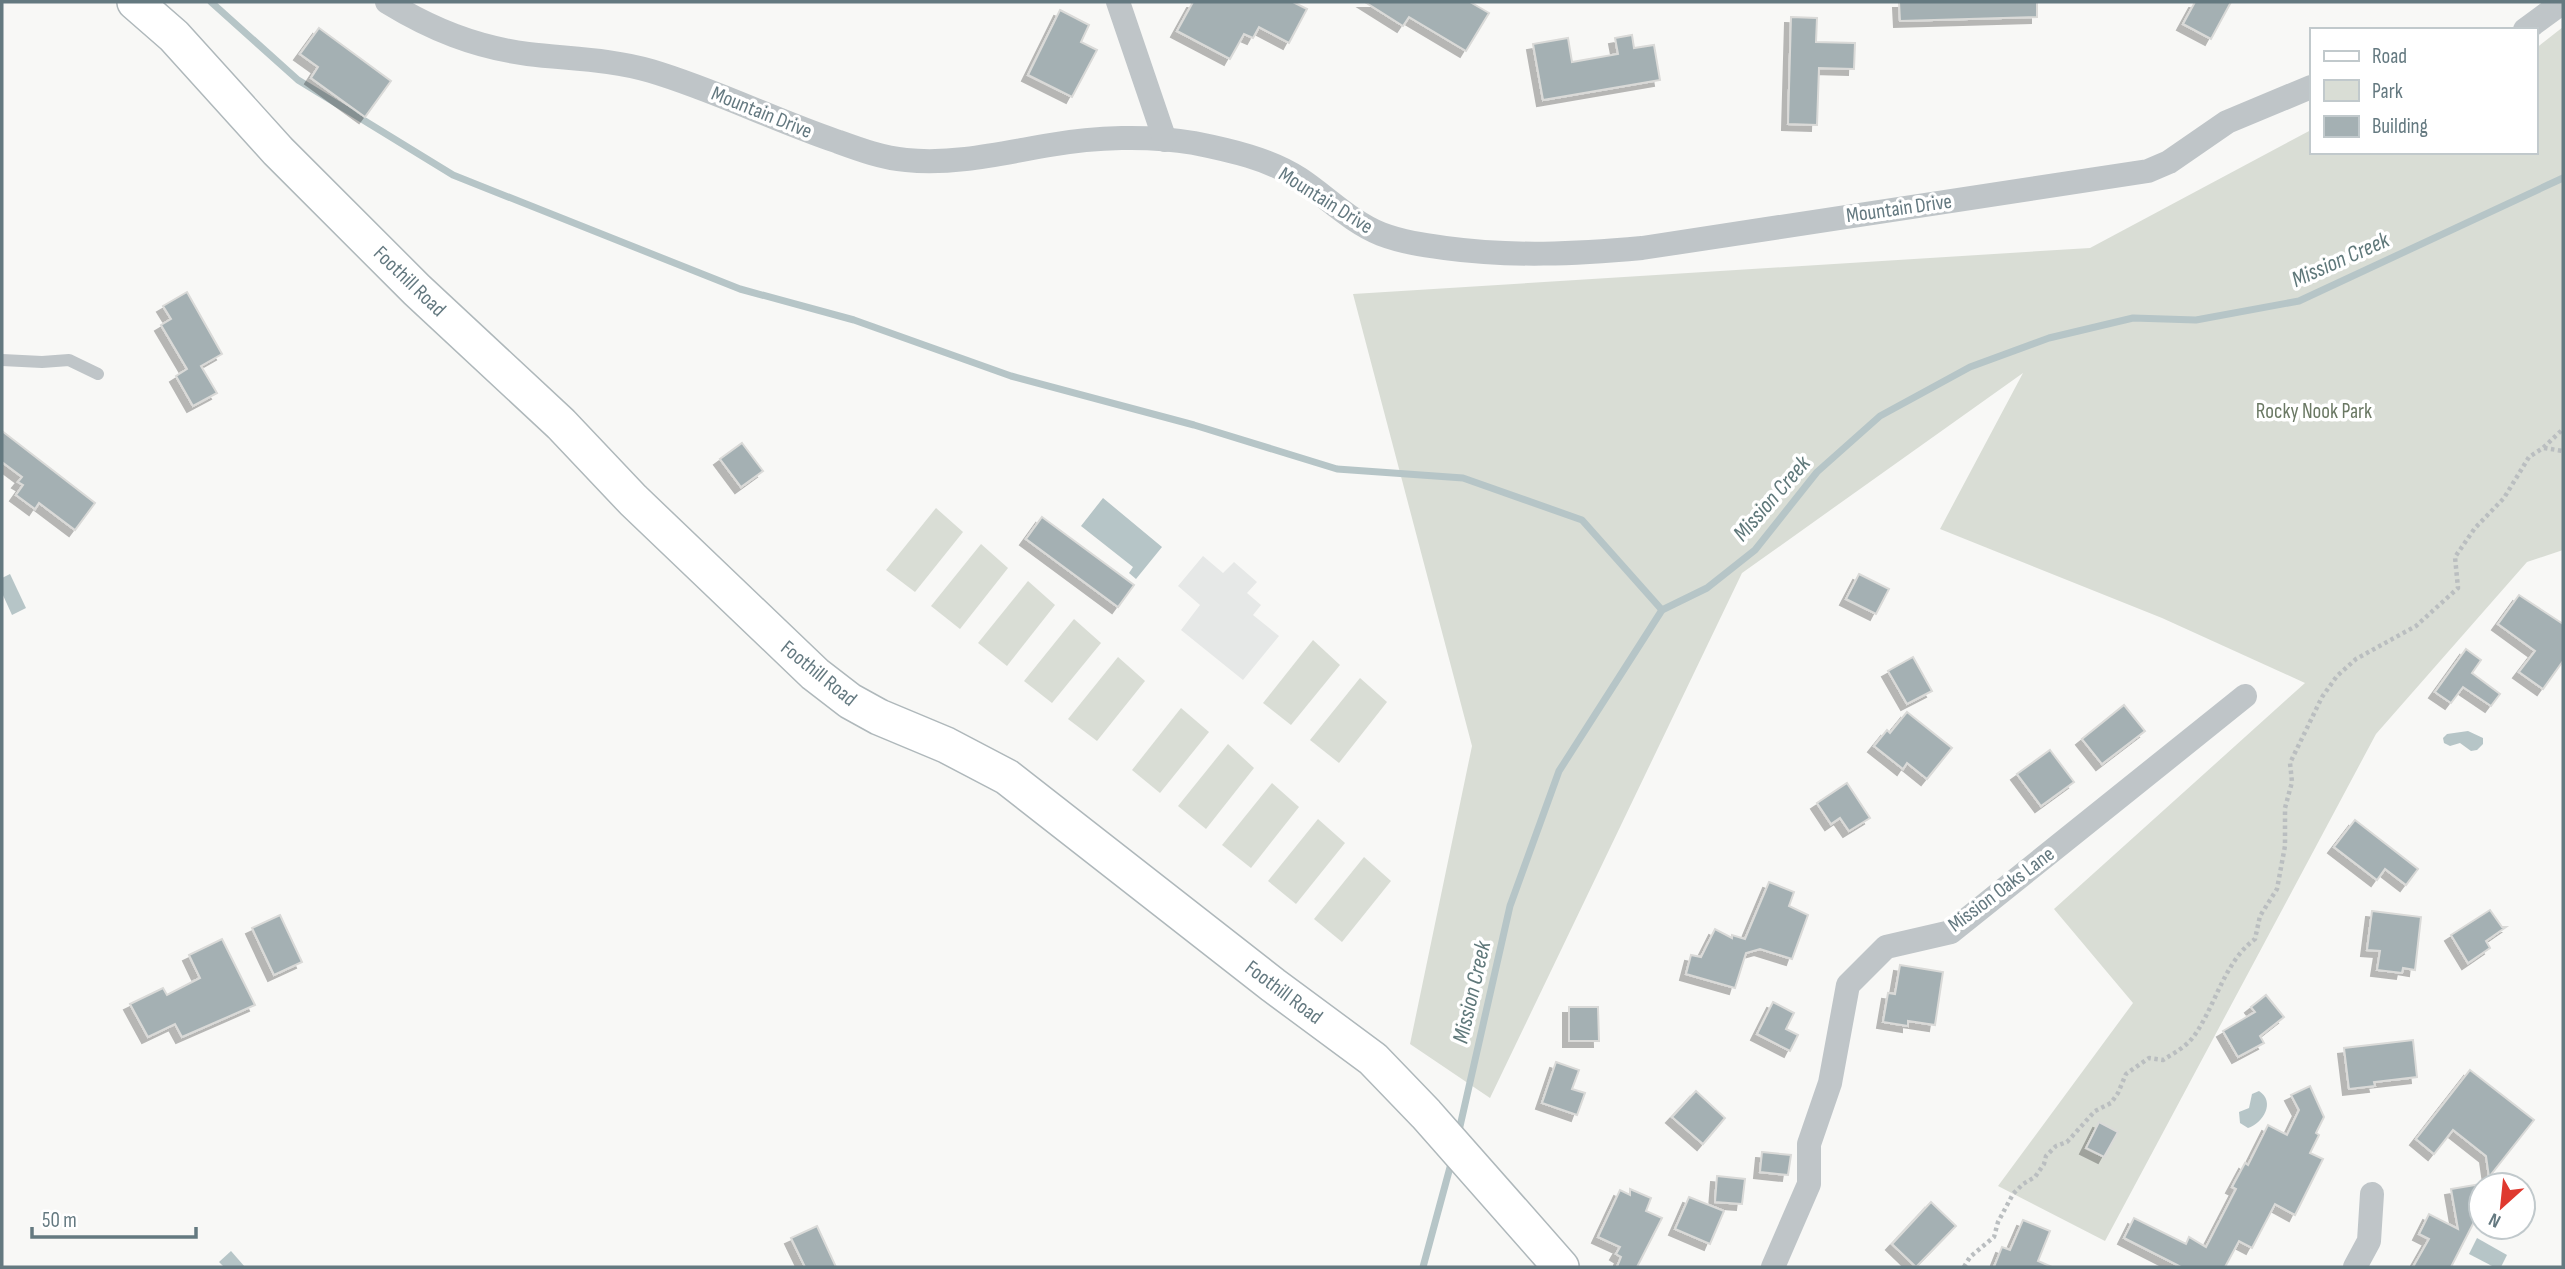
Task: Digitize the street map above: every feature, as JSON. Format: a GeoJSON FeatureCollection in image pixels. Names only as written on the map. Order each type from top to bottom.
{"type":"FeatureCollection","features":[{"type":"Feature","properties":{"kind":"main road","name":"Foothill Road"},"geometry":{"type":"LineString","coordinates":[[135,2],[174,37],[278,151],[417,290],[561,424],[633,500],[815,674],[850,701],[879,717],[946,745],[1007,777],[1273,985],[1373,1059],[1426,1114],[1561,1267]]}},
{"type":"Feature","properties":{"kind":"street","name":"Mountain Drive"},"geometry":{"type":"LineString","coordinates":[[387,2],[448,35],[487,47],[527,54],[597,60],[647,70],[696,85],[815,134],[859,149],[905,160],[972,158],[1052,144],[1102,139],[1165,140],[1227,150],[1297,176],[1379,234],[1410,243],[1466,251],[1529,255],[1580,254],[1643,248],[2148,171],[2169,163],[2227,122],[2310,87]]}},
{"type":"Feature","properties":{"kind":"street"},"geometry":{"type":"LineString","coordinates":[[1118,2],[1165,140]]}},
{"type":"Feature","properties":{"kind":"street"},"geometry":{"type":"LineString","coordinates":[[2528,28],[2563,2]]}},
{"type":"Feature","properties":{"kind":"street","name":"Mission Oaks Lane"},"geometry":{"type":"LineString","coordinates":[[1773,1267],[1809,1184],[1809,1144],[1830,1083],[1848,985],[1886,947],[1951,932],[2245,695]]}},
{"type":"Feature","properties":{"kind":"street"},"geometry":{"type":"LineString","coordinates":[[2355,1267],[2369,1241],[2372,1194]]}},
{"type":"Feature","properties":{"kind":"lane"},"geometry":{"type":"LineString","coordinates":[[2,359],[42,362],[69,360],[98,374]]}},
{"type":"Feature","properties":{"kind":"path"},"geometry":{"type":"LineString","coordinates":[[1964,1267],[1970,1257],[1994,1237],[2006,1204],[2013,1194],[2035,1177],[2046,1156],[2056,1146],[2067,1142],[2095,1111],[2111,1103],[2119,1093],[2126,1074],[2149,1058],[2163,1060],[2194,1037],[2240,950],[2255,939],[2260,916],[2277,889],[2285,846],[2284,808],[2292,782],[2290,763],[2322,697],[2337,676],[2356,659],[2416,626],[2458,588],[2455,557],[2475,528],[2504,498],[2529,457],[2563,429]]}},
{"type":"Feature","properties":{"kind":"path"},"geometry":{"type":"LineString","coordinates":[[2543,448],[2563,452]]}},
{"type":"Feature","properties":{"kind":"shaded area"},"geometry":{"type":"Polygon","coordinates":[[[1103,498],[1162,547],[1136,579],[1129,573],[1133,567],[1081,526],[1103,498]]]}},
{"type":"Feature","properties":{"kind":"shaded area"},"geometry":{"type":"Polygon","coordinates":[[[1203,556],[1223,573],[1234,562],[1257,582],[1247,593],[1261,605],[1253,615],[1279,636],[1243,680],[1181,630],[1200,605],[1178,586],[1203,556]]]}},
{"type":"Feature","properties":{"kind":"shaded area"},"geometry":{"type":"Polygon","coordinates":[[[10,574],[26,608],[12,615],[2,593],[2,578],[10,574]]]}},
{"type":"Feature","properties":{"kind":"shaded area"},"geometry":{"type":"Polygon","coordinates":[[[2468,731],[2483,738],[2483,744],[2477,750],[2471,751],[2460,743],[2450,746],[2444,743],[2443,738],[2447,734],[2468,731]]]}},
{"type":"Feature","properties":{"kind":"shaded area"},"geometry":{"type":"Polygon","coordinates":[[[2259,1091],[2267,1101],[2266,1112],[2258,1122],[2248,1128],[2240,1123],[2239,1112],[2249,1108],[2252,1094],[2259,1091]]]}},
{"type":"Feature","properties":{"kind":"shaded area"},"geometry":{"type":"Polygon","coordinates":[[[2476,1241],[2482,1241],[2507,1255],[2501,1267],[2494,1267],[2469,1254],[2476,1241]]]}},
{"type":"Feature","properties":{"kind":"shaded area"},"geometry":{"type":"Polygon","coordinates":[[[231,1251],[245,1267],[224,1267],[219,1262],[231,1251]]]}},
{"type":"Feature","properties":{"kind":"green space","name":"Rocky Nook Park"},"geometry":{"type":"Polygon","coordinates":[[[2563,27],[2563,550],[2527,562],[2376,734],[2105,1241],[1998,1186],[2133,1003],[2054,909],[2305,683],[2162,618],[1940,529],[2023,373],[1742,573],[1490,1098],[1410,1044],[1472,746],[1353,294],[2090,248],[2310,131],[2310,154],[2537,154],[2537,47],[2563,27]]]}},
{"type":"Feature","properties":{"kind":"green space"},"geometry":{"type":"Polygon","coordinates":[[[936,508],[963,532],[915,592],[886,570],[936,508]]]}},
{"type":"Feature","properties":{"kind":"green space"},"geometry":{"type":"Polygon","coordinates":[[[981,544],[1008,568],[960,629],[931,606],[981,544]]]}},
{"type":"Feature","properties":{"kind":"green space"},"geometry":{"type":"Polygon","coordinates":[[[1028,581],[1055,605],[1007,666],[978,643],[1028,581]]]}},
{"type":"Feature","properties":{"kind":"green space"},"geometry":{"type":"Polygon","coordinates":[[[1074,619],[1101,643],[1052,703],[1024,681],[1074,619]]]}},
{"type":"Feature","properties":{"kind":"green space"},"geometry":{"type":"Polygon","coordinates":[[[1313,640],[1340,665],[1291,725],[1263,703],[1313,640]]]}},
{"type":"Feature","properties":{"kind":"green space"},"geometry":{"type":"Polygon","coordinates":[[[1118,657],[1145,681],[1097,741],[1068,719],[1118,657]]]}},
{"type":"Feature","properties":{"kind":"green space"},"geometry":{"type":"Polygon","coordinates":[[[1360,678],[1387,702],[1339,763],[1310,740],[1360,678]]]}},
{"type":"Feature","properties":{"kind":"green space"},"geometry":{"type":"Polygon","coordinates":[[[1181,708],[1209,732],[1160,793],[1132,770],[1181,708]]]}},
{"type":"Feature","properties":{"kind":"green space"},"geometry":{"type":"Polygon","coordinates":[[[1228,744],[1254,768],[1206,829],[1178,806],[1228,744]]]}},
{"type":"Feature","properties":{"kind":"green space"},"geometry":{"type":"Polygon","coordinates":[[[1272,783],[1299,807],[1251,868],[1222,845],[1272,783]]]}},
{"type":"Feature","properties":{"kind":"green space"},"geometry":{"type":"Polygon","coordinates":[[[1318,819],[1345,843],[1296,904],[1268,881],[1318,819]]]}},
{"type":"Feature","properties":{"kind":"green space"},"geometry":{"type":"Polygon","coordinates":[[[1364,857],[1391,881],[1342,942],[1314,919],[1364,857]]]}},
{"type":"Feature","properties":{"kind":"building"},"geometry":{"type":"Polygon","coordinates":[[[1193,2],[1293,2],[1307,9],[1289,43],[1259,27],[1253,38],[1244,34],[1230,59],[1177,31],[1193,2]]]}},
{"type":"Feature","properties":{"kind":"building"},"geometry":{"type":"Polygon","coordinates":[[[1365,2],[1470,2],[1489,13],[1466,51],[1409,17],[1403,26],[1365,2]]]}},
{"type":"Feature","properties":{"kind":"building"},"geometry":{"type":"Polygon","coordinates":[[[1899,2],[2037,2],[2037,17],[1900,21],[1899,2]]]}},
{"type":"Feature","properties":{"kind":"building"},"geometry":{"type":"Polygon","coordinates":[[[2195,2],[2231,2],[2211,39],[2183,24],[2195,2]]]}},
{"type":"Feature","properties":{"kind":"building"},"geometry":{"type":"Polygon","coordinates":[[[1060,10],[1089,25],[1081,42],[1097,50],[1072,97],[1028,75],[1060,10]]]}},
{"type":"Feature","properties":{"kind":"building"},"geometry":{"type":"Polygon","coordinates":[[[1791,17],[1817,18],[1816,42],[1855,43],[1854,69],[1819,68],[1817,125],[1788,124],[1791,17]]]}},
{"type":"Feature","properties":{"kind":"building"},"geometry":{"type":"Polygon","coordinates":[[[319,28],[391,81],[365,117],[311,78],[318,67],[300,54],[319,28]]]}},
{"type":"Feature","properties":{"kind":"building"},"geometry":{"type":"Polygon","coordinates":[[[1632,35],[1634,48],[1654,45],[1660,80],[1543,100],[1533,44],[1568,38],[1572,62],[1618,54],[1615,38],[1632,35]]]}},
{"type":"Feature","properties":{"kind":"building"},"geometry":{"type":"Polygon","coordinates":[[[187,292],[222,354],[201,366],[217,393],[193,406],[176,376],[187,369],[161,325],[171,319],[163,306],[187,292]]]}},
{"type":"Feature","properties":{"kind":"building"},"geometry":{"type":"Polygon","coordinates":[[[2,431],[95,503],[75,530],[39,503],[35,509],[16,495],[23,485],[18,482],[22,477],[2,462],[2,431]]]}},
{"type":"Feature","properties":{"kind":"building"},"geometry":{"type":"Polygon","coordinates":[[[742,443],[763,471],[741,487],[720,459],[742,443]]]}},
{"type":"Feature","properties":{"kind":"building"},"geometry":{"type":"Polygon","coordinates":[[[1042,517],[1134,585],[1118,607],[1026,539],[1042,517]]]}},
{"type":"Feature","properties":{"kind":"building"},"geometry":{"type":"Polygon","coordinates":[[[1859,574],[1889,589],[1876,614],[1846,599],[1859,574]]]}},
{"type":"Feature","properties":{"kind":"building"},"geometry":{"type":"Polygon","coordinates":[[[2519,595],[2563,624],[2563,661],[2543,689],[2519,672],[2535,651],[2498,624],[2519,595]]]}},
{"type":"Feature","properties":{"kind":"building"},"geometry":{"type":"Polygon","coordinates":[[[2466,649],[2481,660],[2472,673],[2500,694],[2491,706],[2463,687],[2451,703],[2435,692],[2466,649]]]}},
{"type":"Feature","properties":{"kind":"building"},"geometry":{"type":"Polygon","coordinates":[[[1913,657],[1932,691],[1907,704],[1888,671],[1913,657]]]}},
{"type":"Feature","properties":{"kind":"building"},"geometry":{"type":"Polygon","coordinates":[[[2124,705],[2145,731],[2102,764],[2082,739],[2124,705]]]}},
{"type":"Feature","properties":{"kind":"building"},"geometry":{"type":"Polygon","coordinates":[[[1907,712],[1952,748],[1927,779],[1907,763],[1903,769],[1874,746],[1887,730],[1890,733],[1907,712]]]}},
{"type":"Feature","properties":{"kind":"building"},"geometry":{"type":"Polygon","coordinates":[[[2050,750],[2074,782],[2041,806],[2017,774],[2050,750]]]}},
{"type":"Feature","properties":{"kind":"building"},"geometry":{"type":"Polygon","coordinates":[[[1847,783],[1870,818],[1849,831],[1840,818],[1831,824],[1817,803],[1847,783]]]}},
{"type":"Feature","properties":{"kind":"building"},"geometry":{"type":"Polygon","coordinates":[[[2355,820],[2418,869],[2406,885],[2385,869],[2377,880],[2334,847],[2355,820]]]}},
{"type":"Feature","properties":{"kind":"building"},"geometry":{"type":"Polygon","coordinates":[[[1769,882],[1794,892],[1789,906],[1808,915],[1792,959],[1760,949],[1746,953],[1735,988],[1686,974],[1691,955],[1701,957],[1715,929],[1732,938],[1732,935],[1745,939],[1769,882]]]}},
{"type":"Feature","properties":{"kind":"building"},"geometry":{"type":"Polygon","coordinates":[[[2490,910],[2502,927],[2506,927],[2486,941],[2490,948],[2468,963],[2451,935],[2490,910]]]}},
{"type":"Feature","properties":{"kind":"building"},"geometry":{"type":"Polygon","coordinates":[[[2372,911],[2421,917],[2415,970],[2403,968],[2402,973],[2377,970],[2380,951],[2367,950],[2372,911]]]}},
{"type":"Feature","properties":{"kind":"building"},"geometry":{"type":"Polygon","coordinates":[[[280,915],[302,962],[274,975],[252,928],[280,915]]]}},
{"type":"Feature","properties":{"kind":"building"},"geometry":{"type":"Polygon","coordinates":[[[222,939],[255,1005],[182,1037],[175,1024],[148,1037],[130,1004],[163,988],[167,995],[200,978],[189,955],[222,939]]]}},
{"type":"Feature","properties":{"kind":"building"},"geometry":{"type":"Polygon","coordinates":[[[1900,965],[1943,972],[1935,1025],[1908,1021],[1908,1026],[1883,1022],[1888,993],[1895,994],[1900,965]]]}},
{"type":"Feature","properties":{"kind":"building"},"geometry":{"type":"Polygon","coordinates":[[[2266,995],[2284,1017],[2260,1036],[2264,1043],[2238,1057],[2223,1031],[2255,1012],[2251,1007],[2266,995]]]}},
{"type":"Feature","properties":{"kind":"building"},"geometry":{"type":"Polygon","coordinates":[[[1773,1002],[1794,1013],[1786,1029],[1798,1035],[1790,1051],[1757,1034],[1773,1002]]]}},
{"type":"Feature","properties":{"kind":"building"},"geometry":{"type":"Polygon","coordinates":[[[1569,1007],[1598,1007],[1599,1041],[1569,1041],[1569,1007]]]}},
{"type":"Feature","properties":{"kind":"building"},"geometry":{"type":"Polygon","coordinates":[[[2413,1040],[2417,1077],[2374,1082],[2375,1086],[2349,1089],[2344,1048],[2413,1040]]]}},
{"type":"Feature","properties":{"kind":"building"},"geometry":{"type":"Polygon","coordinates":[[[1556,1062],[1579,1070],[1572,1089],[1585,1093],[1577,1115],[1542,1103],[1556,1062]]]}},
{"type":"Feature","properties":{"kind":"building"},"geometry":{"type":"Polygon","coordinates":[[[2470,1070],[2534,1120],[2494,1171],[2488,1171],[2486,1156],[2453,1130],[2434,1154],[2416,1139],[2470,1070]]]}},
{"type":"Feature","properties":{"kind":"building"},"geometry":{"type":"Polygon","coordinates":[[[2310,1086],[2324,1117],[2310,1153],[2323,1159],[2295,1215],[2275,1204],[2252,1248],[2239,1241],[2225,1267],[2181,1267],[2124,1238],[2134,1218],[2186,1244],[2189,1237],[2206,1247],[2236,1189],[2232,1187],[2245,1163],[2248,1165],[2268,1125],[2287,1135],[2299,1110],[2291,1095],[2310,1086]]]}},
{"type":"Feature","properties":{"kind":"building"},"geometry":{"type":"Polygon","coordinates":[[[1696,1091],[1725,1118],[1703,1144],[1672,1117],[1696,1091]]]}},
{"type":"Feature","properties":{"kind":"building"},"geometry":{"type":"Polygon","coordinates":[[[2099,1122],[2118,1132],[2104,1157],[2086,1148],[2099,1122]]]}},
{"type":"Feature","properties":{"kind":"building"},"geometry":{"type":"Polygon","coordinates":[[[1762,1152],[1791,1155],[1788,1175],[1760,1172],[1762,1152]]]}},
{"type":"Feature","properties":{"kind":"building"},"geometry":{"type":"Polygon","coordinates":[[[1717,1176],[1745,1179],[1742,1204],[1715,1202],[1717,1176]]]}},
{"type":"Feature","properties":{"kind":"building"},"geometry":{"type":"Polygon","coordinates":[[[2467,1186],[2467,1236],[2451,1267],[2413,1267],[2429,1239],[2419,1234],[2429,1214],[2458,1229],[2451,1189],[2467,1186]]]}},
{"type":"Feature","properties":{"kind":"building"},"geometry":{"type":"Polygon","coordinates":[[[1630,1189],[1651,1198],[1646,1211],[1662,1218],[1637,1267],[1617,1267],[1621,1257],[1616,1254],[1620,1247],[1598,1237],[1620,1190],[1630,1195],[1630,1189]]]}},
{"type":"Feature","properties":{"kind":"building"},"geometry":{"type":"Polygon","coordinates":[[[1689,1197],[1724,1211],[1710,1244],[1675,1229],[1689,1197]]]}},
{"type":"Feature","properties":{"kind":"building"},"geometry":{"type":"Polygon","coordinates":[[[1931,1202],[1956,1226],[1916,1267],[1892,1244],[1931,1202]]]}},
{"type":"Feature","properties":{"kind":"building"},"geometry":{"type":"Polygon","coordinates":[[[2023,1220],[2050,1231],[2038,1261],[2052,1267],[1994,1267],[2002,1247],[2010,1250],[2023,1220]]]}},
{"type":"Feature","properties":{"kind":"building"},"geometry":{"type":"Polygon","coordinates":[[[817,1226],[836,1267],[805,1267],[791,1238],[817,1226]]]}},
{"type":"Feature","properties":{"kind":"waterway"},"geometry":{"type":"LineString","coordinates":[[211,2],[298,80],[453,175],[740,289],[854,320],[1011,376],[1194,425],[1337,469],[1463,478],[1582,520],[1662,610]]}},
{"type":"Feature","properties":{"kind":"waterway","name":"Mission Creek"},"geometry":{"type":"LineString","coordinates":[[1458,1135],[1510,906],[1559,771],[1662,610],[1707,588],[1755,550],[1817,472],[1880,416],[1970,367],[2049,338],[2133,318],[2196,320],[2299,301],[2563,178]]}},
{"type":"Feature","properties":{"kind":"waterway","name":"Mission Creek"},"geometry":{"type":"LineString","coordinates":[[1423,1267],[1452,1160]]}}]}
